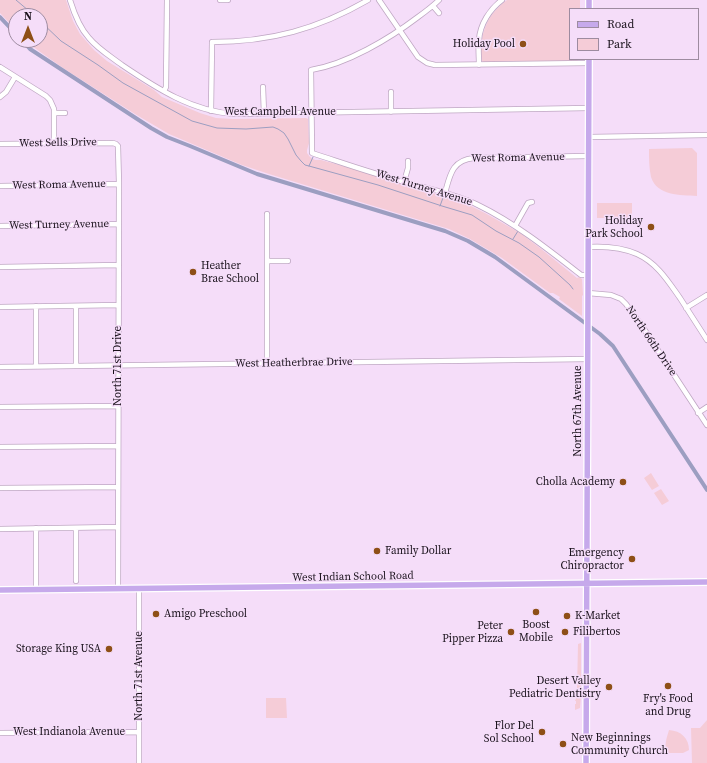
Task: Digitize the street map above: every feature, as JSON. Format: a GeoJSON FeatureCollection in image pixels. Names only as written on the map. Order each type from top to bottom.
{"type":"FeatureCollection","features":[{"type":"Feature","properties":{"kind":"main road","name":"North 67th Avenue"},"geometry":{"type":"LineString","coordinates":[[586,763],[589,61]]}},
{"type":"Feature","properties":{"kind":"main road","name":"West Indian School Road"},"geometry":{"type":"LineString","coordinates":[[0,590],[707,582]]}},
{"type":"Feature","properties":{"kind":"street","name":"West Campbell Avenue"},"geometry":{"type":"LineString","coordinates":[[70,0],[76,17],[84,32],[96,46],[139,76],[164,91],[211,111],[226,114],[264,114],[589,108]]}},
{"type":"Feature","properties":{"kind":"street"},"geometry":{"type":"LineString","coordinates":[[164,91],[166,86],[167,0]]}},
{"type":"Feature","properties":{"kind":"street"},"geometry":{"type":"LineString","coordinates":[[220,0],[228,0]]}},
{"type":"Feature","properties":{"kind":"street"},"geometry":{"type":"LineString","coordinates":[[211,111],[212,42],[253,40],[290,33],[320,24],[368,0]]}},
{"type":"Feature","properties":{"kind":"street"},"geometry":{"type":"LineString","coordinates":[[379,0],[418,57],[427,63],[436,65],[479,65],[589,61]]}},
{"type":"Feature","properties":{"kind":"street"},"geometry":{"type":"LineString","coordinates":[[312,113],[311,70],[341,62],[381,42],[400,31],[439,0]]}},
{"type":"Feature","properties":{"kind":"street"},"geometry":{"type":"LineString","coordinates":[[479,65],[480,35],[483,25],[487,16],[502,0]]}},
{"type":"Feature","properties":{"kind":"street"},"geometry":{"type":"LineString","coordinates":[[433,6],[439,13]]}},
{"type":"Feature","properties":{"kind":"street"},"geometry":{"type":"LineString","coordinates":[[0,67],[46,96],[52,104],[54,113],[54,144]]}},
{"type":"Feature","properties":{"kind":"street"},"geometry":{"type":"LineString","coordinates":[[0,97],[6,92],[15,77]]}},
{"type":"Feature","properties":{"kind":"street"},"geometry":{"type":"LineString","coordinates":[[263,87],[264,114]]}},
{"type":"Feature","properties":{"kind":"street"},"geometry":{"type":"LineString","coordinates":[[390,92],[391,112]]}},
{"type":"Feature","properties":{"kind":"street"},"geometry":{"type":"LineString","coordinates":[[54,113],[65,113]]}},
{"type":"Feature","properties":{"kind":"street","name":"West Turney Avenue"},"geometry":{"type":"LineString","coordinates":[[312,113],[312,153],[477,204],[515,226],[543,245],[581,275],[588,275]]}},
{"type":"Feature","properties":{"kind":"street"},"geometry":{"type":"LineString","coordinates":[[589,137],[707,135]]}},
{"type":"Feature","properties":{"kind":"street","name":"West Sells Drive"},"geometry":{"type":"LineString","coordinates":[[0,144],[110,142],[116,144]]}},
{"type":"Feature","properties":{"kind":"street","name":"North 71st Drive"},"geometry":{"type":"LineString","coordinates":[[116,144],[118,149],[119,184],[118,589]]}},
{"type":"Feature","properties":{"kind":"street","name":"West Roma Avenue"},"geometry":{"type":"LineString","coordinates":[[445,193],[452,169],[465,159],[588,156]]}},
{"type":"Feature","properties":{"kind":"street"},"geometry":{"type":"LineString","coordinates":[[404,182],[408,168],[408,161]]}},
{"type":"Feature","properties":{"kind":"street","name":"West Roma Avenue"},"geometry":{"type":"LineString","coordinates":[[0,186],[119,184]]}},
{"type":"Feature","properties":{"kind":"street"},"geometry":{"type":"LineString","coordinates":[[515,226],[528,203],[532,202]]}},
{"type":"Feature","properties":{"kind":"street"},"geometry":{"type":"LineString","coordinates":[[267,214],[267,363]]}},
{"type":"Feature","properties":{"kind":"street","name":"West Turney Avenue"},"geometry":{"type":"LineString","coordinates":[[0,226],[119,224]]}},
{"type":"Feature","properties":{"kind":"street"},"geometry":{"type":"LineString","coordinates":[[588,247],[613,248],[631,252],[655,266],[661,272],[707,340]]}},
{"type":"Feature","properties":{"kind":"street"},"geometry":{"type":"LineString","coordinates":[[267,260],[288,260]]}},
{"type":"Feature","properties":{"kind":"street"},"geometry":{"type":"LineString","coordinates":[[0,267],[118,265]]}},
{"type":"Feature","properties":{"kind":"street","name":"North 66th Drive"},"geometry":{"type":"LineString","coordinates":[[588,293],[611,295],[621,299],[626,304],[707,425]]}},
{"type":"Feature","properties":{"kind":"street"},"geometry":{"type":"LineString","coordinates":[[686,308],[707,295]]}},
{"type":"Feature","properties":{"kind":"street"},"geometry":{"type":"LineString","coordinates":[[0,307],[118,305]]}},
{"type":"Feature","properties":{"kind":"street"},"geometry":{"type":"LineString","coordinates":[[36,306],[36,366]]}},
{"type":"Feature","properties":{"kind":"street"},"geometry":{"type":"LineString","coordinates":[[76,306],[76,366]]}},
{"type":"Feature","properties":{"kind":"street","name":"West Heatherbrae Drive"},"geometry":{"type":"LineString","coordinates":[[0,367],[588,359]]}},
{"type":"Feature","properties":{"kind":"street"},"geometry":{"type":"LineString","coordinates":[[0,407],[118,406]]}},
{"type":"Feature","properties":{"kind":"street"},"geometry":{"type":"LineString","coordinates":[[698,412],[707,407]]}},
{"type":"Feature","properties":{"kind":"street"},"geometry":{"type":"LineString","coordinates":[[0,447],[118,446]]}},
{"type":"Feature","properties":{"kind":"street"},"geometry":{"type":"LineString","coordinates":[[0,488],[118,487]]}},
{"type":"Feature","properties":{"kind":"street"},"geometry":{"type":"LineString","coordinates":[[0,528],[118,527]]}},
{"type":"Feature","properties":{"kind":"street"},"geometry":{"type":"LineString","coordinates":[[36,528],[36,590]]}},
{"type":"Feature","properties":{"kind":"street"},"geometry":{"type":"LineString","coordinates":[[76,528],[76,581]]}},
{"type":"Feature","properties":{"kind":"street","name":"North 71st Avenue"},"geometry":{"type":"LineString","coordinates":[[139,589],[139,763]]}},
{"type":"Feature","properties":{"kind":"street","name":"West Indianola Avenue"},"geometry":{"type":"LineString","coordinates":[[0,733],[139,732]]}},
{"type":"Feature","properties":{"kind":"green space"},"geometry":{"type":"Polygon","coordinates":[[[0,0],[66,0],[73,21],[80,34],[94,50],[107,61],[154,90],[162,97],[216,118],[308,119],[309,143],[307,153],[315,160],[321,160],[354,169],[453,199],[485,213],[520,233],[577,278],[579,277],[582,279],[582,316],[559,299],[560,297],[550,293],[502,258],[470,239],[449,229],[242,165],[169,134],[63,68],[35,48],[48,48],[48,8],[8,8],[8,22],[0,13],[0,0]]]}},
{"type":"Feature","properties":{"kind":"green space"},"geometry":{"type":"Polygon","coordinates":[[[507,0],[580,0],[580,8],[569,8],[569,60],[578,60],[485,63],[482,61],[481,48],[485,27],[492,15],[507,0]]]}},
{"type":"Feature","properties":{"kind":"green space"},"geometry":{"type":"Polygon","coordinates":[[[692,148],[697,153],[697,196],[677,195],[658,188],[651,177],[649,167],[649,149],[692,148]]]}},
{"type":"Feature","properties":{"kind":"green space"},"geometry":{"type":"Polygon","coordinates":[[[597,203],[632,203],[632,218],[597,218],[597,203]]]}},
{"type":"Feature","properties":{"kind":"green space"},"geometry":{"type":"Polygon","coordinates":[[[651,473],[659,486],[652,490],[644,478],[651,473]]]}},
{"type":"Feature","properties":{"kind":"green space"},"geometry":{"type":"Polygon","coordinates":[[[661,489],[669,501],[662,505],[654,493],[661,489]]]}},
{"type":"Feature","properties":{"kind":"green space"},"geometry":{"type":"Polygon","coordinates":[[[581,643],[581,691],[577,690],[578,644],[581,643]]]}},
{"type":"Feature","properties":{"kind":"green space"},"geometry":{"type":"Polygon","coordinates":[[[577,696],[581,696],[580,708],[575,710],[575,701],[577,696]]]}},
{"type":"Feature","properties":{"kind":"green space"},"geometry":{"type":"Polygon","coordinates":[[[266,698],[286,698],[287,718],[266,718],[266,698]]]}},
{"type":"Feature","properties":{"kind":"green space"},"geometry":{"type":"Polygon","coordinates":[[[707,720],[707,763],[692,763],[691,728],[700,728],[707,720]]]}},
{"type":"Feature","properties":{"kind":"green space"},"geometry":{"type":"Polygon","coordinates":[[[669,730],[684,736],[688,742],[689,750],[683,753],[668,753],[666,748],[666,739],[669,730]]]}},
{"type":"Feature","properties":{"kind":"waterway"},"geometry":{"type":"LineString","coordinates":[[16,0],[26,8]]}},
{"type":"Feature","properties":{"kind":"waterway"},"geometry":{"type":"LineString","coordinates":[[0,17],[8,26]]}},
{"type":"Feature","properties":{"kind":"waterway"},"geometry":{"type":"LineString","coordinates":[[48,29],[61,41],[123,83],[192,121],[217,128],[246,129],[273,127],[284,133],[296,155],[305,165],[378,185],[472,215],[496,231],[519,243],[539,257],[573,289]]}},
{"type":"Feature","properties":{"kind":"waterway"},"geometry":{"type":"LineString","coordinates":[[29,48],[167,137],[257,174],[445,231],[468,241],[495,257],[600,334],[613,346],[707,490]]}},
{"type":"Feature","properties":{"kind":"waterway"},"geometry":{"type":"LineString","coordinates":[[309,166],[313,157]]}},
{"type":"Feature","properties":{"kind":"waterway"},"geometry":{"type":"LineString","coordinates":[[440,206],[444,195]]}},
{"type":"Feature","properties":{"kind":"waterway"},"geometry":{"type":"LineString","coordinates":[[513,239],[518,231]]}},
{"type":"Feature","properties":{"kind":"place","name":"Holiday Pool"},"geometry":{"type":"Point","coordinates":[523,44]}},
{"type":"Feature","properties":{"kind":"place","name":"Holiday Park School"},"geometry":{"type":"Point","coordinates":[651,227]}},
{"type":"Feature","properties":{"kind":"place","name":"Heather Brae School"},"geometry":{"type":"Point","coordinates":[193,272]}},
{"type":"Feature","properties":{"kind":"place","name":"Cholla Academy"},"geometry":{"type":"Point","coordinates":[623,482]}},
{"type":"Feature","properties":{"kind":"place","name":"Family Dollar"},"geometry":{"type":"Point","coordinates":[377,551]}},
{"type":"Feature","properties":{"kind":"place","name":"Emergency Chiropractor"},"geometry":{"type":"Point","coordinates":[632,559]}},
{"type":"Feature","properties":{"kind":"place","name":"Boost Mobile"},"geometry":{"type":"Point","coordinates":[536,612]}},
{"type":"Feature","properties":{"kind":"place","name":"Amigo Preschool"},"geometry":{"type":"Point","coordinates":[156,614]}},
{"type":"Feature","properties":{"kind":"place","name":"K-Market"},"geometry":{"type":"Point","coordinates":[567,616]}},
{"type":"Feature","properties":{"kind":"place","name":"Peter Pipper Pizza"},"geometry":{"type":"Point","coordinates":[511,632]}},
{"type":"Feature","properties":{"kind":"place","name":"Filibertos"},"geometry":{"type":"Point","coordinates":[565,632]}},
{"type":"Feature","properties":{"kind":"place","name":"Storage King USA"},"geometry":{"type":"Point","coordinates":[109,649]}},
{"type":"Feature","properties":{"kind":"place","name":"Fry's Food and Drug"},"geometry":{"type":"Point","coordinates":[668,686]}},
{"type":"Feature","properties":{"kind":"place","name":"Desert Valley Pediatric Dentistry"},"geometry":{"type":"Point","coordinates":[609,687]}},
{"type":"Feature","properties":{"kind":"place","name":"Flor Del Sol School"},"geometry":{"type":"Point","coordinates":[542,732]}},
{"type":"Feature","properties":{"kind":"place","name":"New Beginnings Community Church"},"geometry":{"type":"Point","coordinates":[563,744]}}]}
